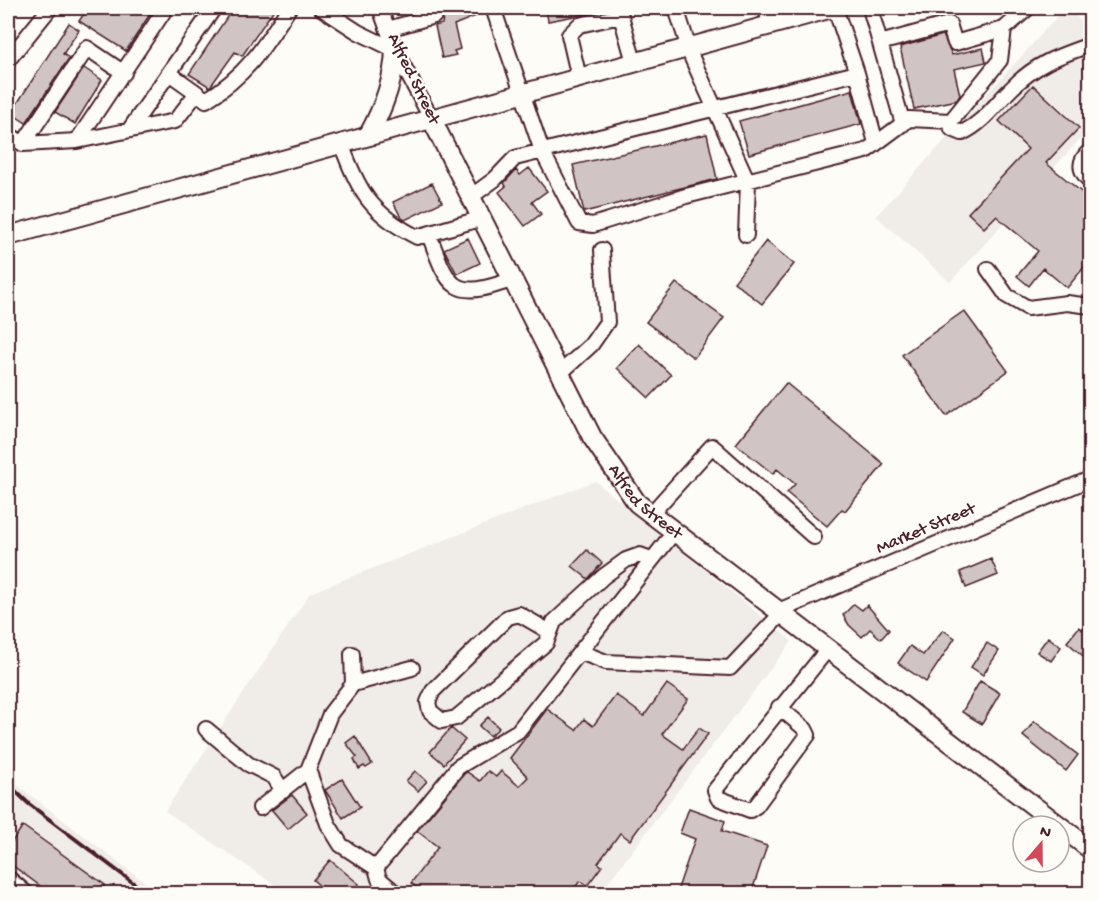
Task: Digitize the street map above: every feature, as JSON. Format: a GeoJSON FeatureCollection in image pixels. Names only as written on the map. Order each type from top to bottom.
{"type":"FeatureCollection","features":[{"type":"Feature","properties":{"kind":"main road"},"geometry":{"type":"LineString","coordinates":[[8,236],[688,47],[768,16],[833,8]]}},
{"type":"Feature","properties":{"kind":"main road"},"geometry":{"type":"LineString","coordinates":[[368,136],[382,110],[395,63],[395,50]]}},
{"type":"Feature","properties":{"kind":"main road","name":"Alfred Street"},"geometry":{"type":"LineString","coordinates":[[431,118],[592,437],[636,503],[1090,849]]}},
{"type":"Feature","properties":{"kind":"street"},"geometry":{"type":"LineString","coordinates":[[8,60],[50,8]]}},
{"type":"Feature","properties":{"kind":"street"},"geometry":{"type":"LineString","coordinates":[[77,141],[166,8]]}},
{"type":"Feature","properties":{"kind":"street"},"geometry":{"type":"LineString","coordinates":[[130,129],[214,8]]}},
{"type":"Feature","properties":{"kind":"street"},"geometry":{"type":"LineString","coordinates":[[169,73],[206,100],[231,85],[260,55],[289,8]]}},
{"type":"Feature","properties":{"kind":"street"},"geometry":{"type":"LineString","coordinates":[[321,8],[358,32],[395,50]]}},
{"type":"Feature","properties":{"kind":"street","name":"Alfred Street"},"geometry":{"type":"LineString","coordinates":[[380,8],[395,50],[431,118]]}},
{"type":"Feature","properties":{"kind":"street"},"geometry":{"type":"LineString","coordinates":[[493,8],[495,28],[523,94],[542,151],[579,223],[593,225],[686,196],[866,151],[909,119],[951,121]]}},
{"type":"Feature","properties":{"kind":"street"},"geometry":{"type":"LineString","coordinates":[[676,8],[688,47],[748,182],[746,235]]}},
{"type":"Feature","properties":{"kind":"street"},"geometry":{"type":"LineString","coordinates":[[833,8],[857,73],[876,143]]}},
{"type":"Feature","properties":{"kind":"street"},"geometry":{"type":"LineString","coordinates":[[870,8],[903,124]]}},
{"type":"Feature","properties":{"kind":"street"},"geometry":{"type":"LineString","coordinates":[[880,43],[949,24],[955,43],[1004,29],[1028,8]]}},
{"type":"Feature","properties":{"kind":"street"},"geometry":{"type":"LineString","coordinates":[[388,29],[434,16]]}},
{"type":"Feature","properties":{"kind":"street"},"geometry":{"type":"LineString","coordinates":[[579,78],[569,35],[579,25],[621,16],[634,62]]}},
{"type":"Feature","properties":{"kind":"street"},"geometry":{"type":"LineString","coordinates":[[1004,29],[1000,60],[951,121],[952,129],[962,134],[978,125],[1026,75],[1053,57],[1090,45]]}},
{"type":"Feature","properties":{"kind":"street"},"geometry":{"type":"LineString","coordinates":[[23,144],[87,48],[123,73]]}},
{"type":"Feature","properties":{"kind":"street"},"geometry":{"type":"LineString","coordinates":[[471,195],[495,179],[515,158],[857,73]]}},
{"type":"Feature","properties":{"kind":"street"},"geometry":{"type":"LineString","coordinates":[[8,134],[23,144],[77,141],[175,121],[197,93]]}},
{"type":"Feature","properties":{"kind":"street"},"geometry":{"type":"LineString","coordinates":[[341,143],[362,194],[394,225],[417,237],[483,218]]}},
{"type":"Feature","properties":{"kind":"street"},"geometry":{"type":"LineString","coordinates":[[1090,151],[1083,157],[1081,166],[1083,175],[1090,182]]}},
{"type":"Feature","properties":{"kind":"street"},"geometry":{"type":"LineString","coordinates":[[429,234],[440,265],[453,286],[467,291],[489,288],[513,279]]}},
{"type":"Feature","properties":{"kind":"street"},"geometry":{"type":"LineString","coordinates":[[559,374],[591,345],[607,322],[602,250]]}},
{"type":"Feature","properties":{"kind":"street"},"geometry":{"type":"LineString","coordinates":[[988,269],[1007,296],[1028,308],[1067,303],[1090,306]]}},
{"type":"Feature","properties":{"kind":"street"},"geometry":{"type":"LineString","coordinates":[[651,514],[712,446],[814,537]]}},
{"type":"Feature","properties":{"kind":"street","name":"Market Street"},"geometry":{"type":"LineString","coordinates":[[778,613],[1090,479]]}},
{"type":"Feature","properties":{"kind":"street"},"geometry":{"type":"LineString","coordinates":[[376,868],[458,767],[518,731],[674,532]]}},
{"type":"Feature","properties":{"kind":"street"},"geometry":{"type":"LineString","coordinates":[[550,632],[519,614],[508,617],[433,691],[428,702],[430,711],[442,721],[456,718],[546,643],[554,622],[626,560],[640,555],[651,559]]}},
{"type":"Feature","properties":{"kind":"street"},"geometry":{"type":"LineString","coordinates":[[580,652],[606,662],[730,668],[778,613]]}},
{"type":"Feature","properties":{"kind":"street"},"geometry":{"type":"LineString","coordinates":[[779,707],[806,729],[808,735],[756,806],[750,810],[718,798],[715,790],[779,707],[826,650]]}},
{"type":"Feature","properties":{"kind":"street"},"geometry":{"type":"LineString","coordinates":[[352,654],[354,684]]}},
{"type":"Feature","properties":{"kind":"street"},"geometry":{"type":"LineString","coordinates":[[260,808],[308,771],[330,714],[354,684],[412,668]]}},
{"type":"Feature","properties":{"kind":"street"},"geometry":{"type":"LineString","coordinates":[[206,729],[248,764],[274,777],[283,790]]}},
{"type":"Feature","properties":{"kind":"street"},"geometry":{"type":"LineString","coordinates":[[308,771],[328,824],[340,845],[376,868],[379,879],[397,894]]}},
{"type":"Feature","properties":{"kind":"street"},"geometry":{"type":"LineString","coordinates":[[8,878],[27,894]]}},
{"type":"Feature","properties":{"kind":"shaded area"},"geometry":{"type":"Polygon","coordinates":[[[1065,8],[1069,8],[1090,32],[1090,128],[950,282],[876,216],[1065,8]]]}},
{"type":"Feature","properties":{"kind":"shaded area"},"geometry":{"type":"Polygon","coordinates":[[[595,481],[792,641],[600,893],[287,893],[165,811],[310,593],[595,481]]]}},
{"type":"Feature","properties":{"kind":"shaded area"},"geometry":{"type":"Polygon","coordinates":[[[8,778],[159,893],[8,893],[8,778]]]}},
{"type":"Feature","properties":{"kind":"building"},"geometry":{"type":"Polygon","coordinates":[[[88,8],[154,8],[126,51],[79,21],[88,8]]]}},
{"type":"Feature","properties":{"kind":"building"},"geometry":{"type":"Polygon","coordinates":[[[233,8],[275,8],[242,56],[235,52],[210,87],[189,74],[233,8]]]}},
{"type":"Feature","properties":{"kind":"building"},"geometry":{"type":"Polygon","coordinates":[[[450,8],[470,8],[476,16],[454,25],[460,49],[454,51],[456,55],[442,58],[435,26],[442,24],[443,18],[453,15],[450,8]]]}},
{"type":"Feature","properties":{"kind":"building"},"geometry":{"type":"Polygon","coordinates":[[[546,8],[601,8],[601,11],[548,21],[546,8]]]}},
{"type":"Feature","properties":{"kind":"building"},"geometry":{"type":"Polygon","coordinates":[[[69,23],[79,30],[63,54],[69,58],[26,123],[11,113],[69,23]]]}},
{"type":"Feature","properties":{"kind":"building"},"geometry":{"type":"Polygon","coordinates":[[[943,35],[952,55],[983,48],[986,62],[954,69],[960,95],[957,100],[914,109],[900,47],[943,35]]]}},
{"type":"Feature","properties":{"kind":"building"},"geometry":{"type":"Polygon","coordinates":[[[84,68],[102,80],[75,124],[55,112],[84,68]]]}},
{"type":"Feature","properties":{"kind":"building"},"geometry":{"type":"Polygon","coordinates":[[[1033,85],[1079,128],[1046,163],[1090,199],[1090,260],[1067,288],[1043,268],[1029,286],[1017,276],[1038,251],[996,216],[984,228],[968,213],[1028,149],[999,121],[1033,85]]]}},
{"type":"Feature","properties":{"kind":"building"},"geometry":{"type":"Polygon","coordinates":[[[852,90],[861,124],[749,154],[739,121],[852,90]]]}},
{"type":"Feature","properties":{"kind":"building"},"geometry":{"type":"Polygon","coordinates":[[[707,134],[717,179],[584,212],[573,165],[707,134]]]}},
{"type":"Feature","properties":{"kind":"building"},"geometry":{"type":"Polygon","coordinates":[[[529,168],[547,191],[532,202],[541,214],[525,226],[499,192],[506,186],[504,183],[516,170],[520,175],[529,168]]]}},
{"type":"Feature","properties":{"kind":"building"},"geometry":{"type":"Polygon","coordinates":[[[432,183],[442,202],[405,220],[401,217],[393,202],[432,183]]]}},
{"type":"Feature","properties":{"kind":"building"},"geometry":{"type":"Polygon","coordinates":[[[468,238],[480,263],[457,274],[444,249],[468,238]]]}},
{"type":"Feature","properties":{"kind":"building"},"geometry":{"type":"Polygon","coordinates":[[[766,241],[794,264],[762,304],[734,282],[766,241]]]}},
{"type":"Feature","properties":{"kind":"building"},"geometry":{"type":"Polygon","coordinates":[[[676,283],[724,318],[694,358],[646,322],[676,283]]]}},
{"type":"Feature","properties":{"kind":"building"},"geometry":{"type":"Polygon","coordinates":[[[964,311],[1008,371],[946,416],[902,355],[964,311]]]}},
{"type":"Feature","properties":{"kind":"building"},"geometry":{"type":"Polygon","coordinates":[[[639,344],[671,375],[649,398],[617,368],[639,344]]]}},
{"type":"Feature","properties":{"kind":"building"},"geometry":{"type":"Polygon","coordinates":[[[786,383],[884,464],[845,511],[842,509],[827,526],[787,493],[795,484],[777,469],[773,474],[736,444],[786,383]]]}},
{"type":"Feature","properties":{"kind":"building"},"geometry":{"type":"Polygon","coordinates":[[[587,550],[602,563],[588,579],[572,566],[587,550]]]}},
{"type":"Feature","properties":{"kind":"building"},"geometry":{"type":"Polygon","coordinates":[[[991,559],[998,575],[966,588],[960,572],[991,559]]]}},
{"type":"Feature","properties":{"kind":"building"},"geometry":{"type":"Polygon","coordinates":[[[854,604],[862,610],[867,605],[889,630],[881,639],[870,629],[862,637],[849,625],[843,615],[854,604]]]}},
{"type":"Feature","properties":{"kind":"building"},"geometry":{"type":"Polygon","coordinates":[[[1090,620],[1090,662],[1067,642],[1079,627],[1082,630],[1090,620]]]}},
{"type":"Feature","properties":{"kind":"building"},"geometry":{"type":"Polygon","coordinates":[[[943,630],[955,638],[926,682],[898,663],[910,646],[923,655],[943,630]]]}},
{"type":"Feature","properties":{"kind":"building"},"geometry":{"type":"Polygon","coordinates":[[[1048,637],[1061,647],[1051,661],[1037,652],[1048,637]]]}},
{"type":"Feature","properties":{"kind":"building"},"geometry":{"type":"Polygon","coordinates":[[[987,643],[999,651],[983,675],[971,667],[987,643]]]}},
{"type":"Feature","properties":{"kind":"building"},"geometry":{"type":"Polygon","coordinates":[[[980,681],[1000,693],[982,724],[962,712],[980,681]]]}},
{"type":"Feature","properties":{"kind":"building"},"geometry":{"type":"Polygon","coordinates":[[[667,684],[688,699],[662,734],[683,749],[699,728],[708,734],[630,840],[620,833],[598,863],[602,866],[587,886],[580,881],[570,894],[426,894],[411,883],[438,847],[417,831],[467,772],[480,781],[488,771],[496,777],[501,771],[519,786],[528,777],[510,758],[547,709],[576,730],[584,719],[593,726],[616,695],[644,716],[667,684]]]}},
{"type":"Feature","properties":{"kind":"building"},"geometry":{"type":"Polygon","coordinates":[[[488,717],[499,728],[490,736],[479,726],[488,717]]]}},
{"type":"Feature","properties":{"kind":"building"},"geometry":{"type":"Polygon","coordinates":[[[1034,721],[1078,755],[1066,771],[1023,736],[1034,721]]]}},
{"type":"Feature","properties":{"kind":"building"},"geometry":{"type":"Polygon","coordinates":[[[451,728],[465,740],[444,764],[430,752],[451,728]]]}},
{"type":"Feature","properties":{"kind":"building"},"geometry":{"type":"Polygon","coordinates":[[[355,736],[372,764],[366,768],[364,766],[359,769],[354,759],[357,757],[346,743],[355,736]]]}},
{"type":"Feature","properties":{"kind":"building"},"geometry":{"type":"Polygon","coordinates":[[[415,771],[427,781],[418,791],[406,781],[415,771]]]}},
{"type":"Feature","properties":{"kind":"building"},"geometry":{"type":"Polygon","coordinates":[[[342,779],[360,807],[343,818],[325,790],[342,779]]]}},
{"type":"Feature","properties":{"kind":"building"},"geometry":{"type":"Polygon","coordinates":[[[292,795],[307,813],[288,829],[272,810],[292,795]]]}},
{"type":"Feature","properties":{"kind":"building"},"geometry":{"type":"Polygon","coordinates":[[[689,808],[725,821],[722,831],[767,846],[751,894],[676,894],[695,839],[680,833],[689,808]]]}},
{"type":"Feature","properties":{"kind":"building"},"geometry":{"type":"Polygon","coordinates":[[[23,826],[105,885],[99,894],[51,894],[8,862],[8,847],[23,826]]]}},
{"type":"Feature","properties":{"kind":"building"},"geometry":{"type":"Polygon","coordinates":[[[330,860],[359,884],[351,894],[329,894],[313,880],[330,860]]]}},
{"type":"Feature","properties":{"kind":"railway"},"geometry":{"type":"LineString","coordinates":[[8,784],[29,804],[148,894]]}}]}
